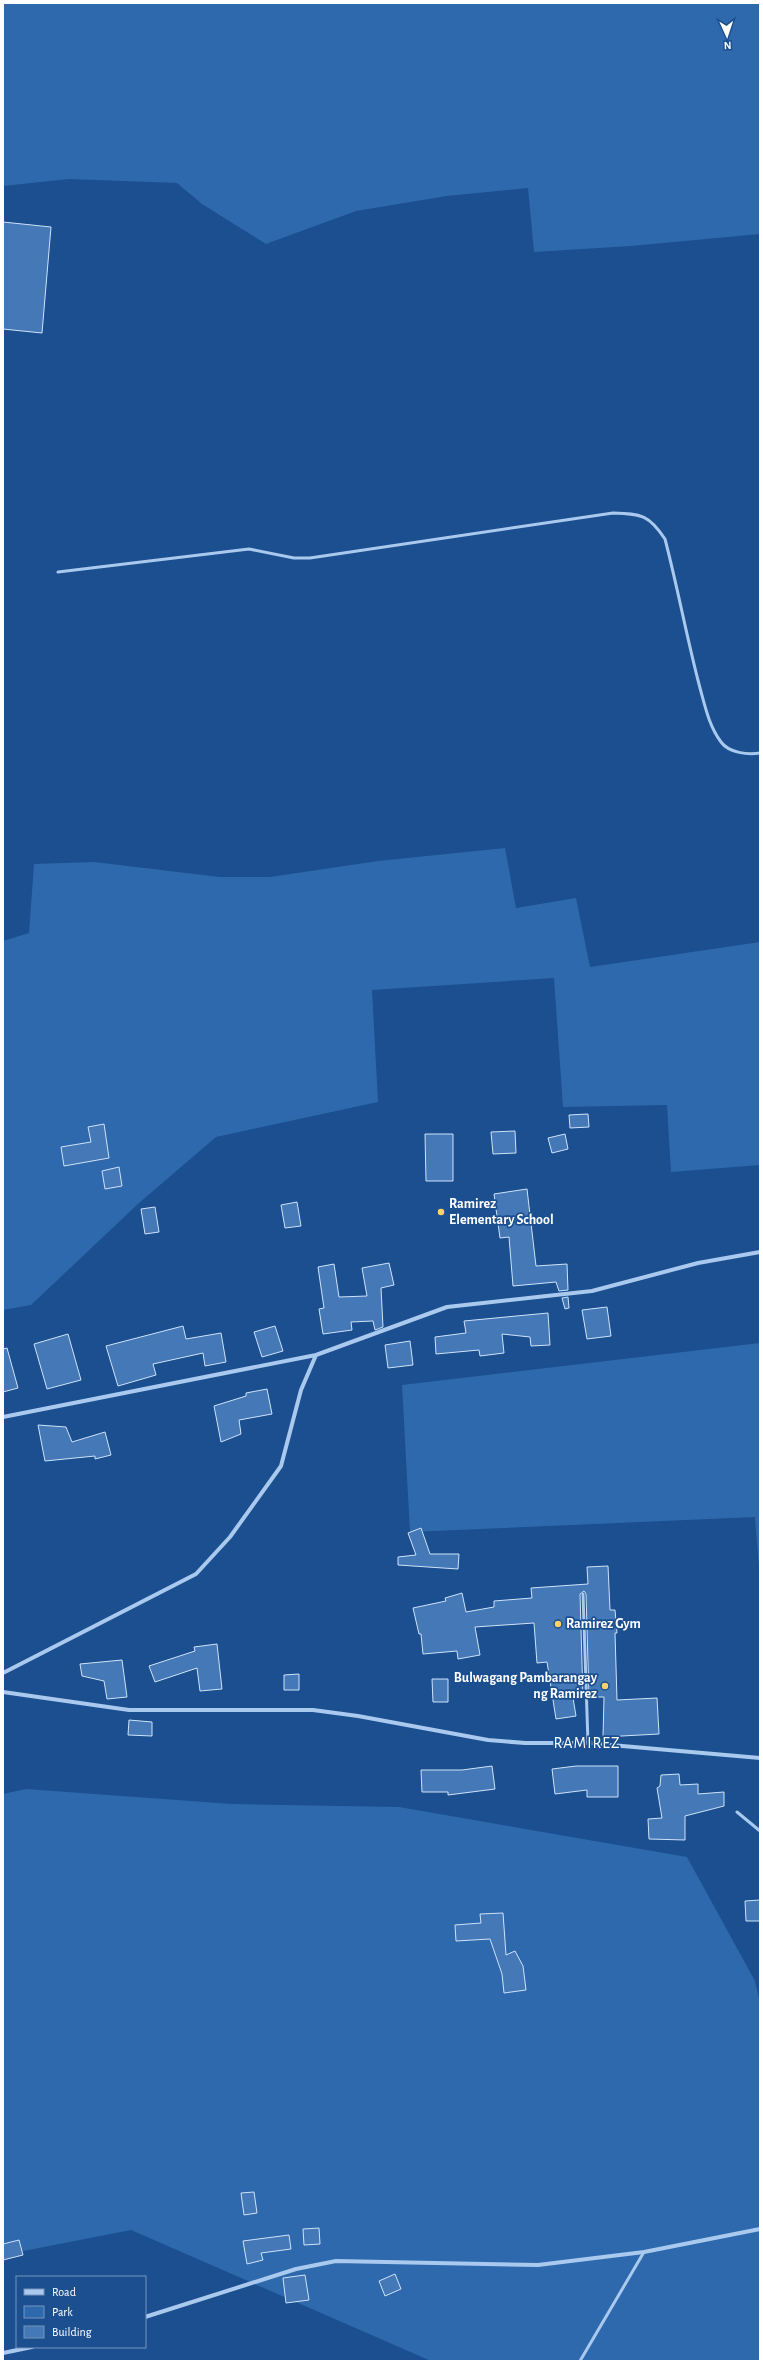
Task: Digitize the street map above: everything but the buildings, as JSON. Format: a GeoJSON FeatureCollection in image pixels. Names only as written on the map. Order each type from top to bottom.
{"type":"FeatureCollection","features":[{"type":"Feature","properties":{"kind":"street"},"geometry":{"type":"LineString","coordinates":[[3,1417],[316,1355],[447,1307],[592,1291],[698,1263],[760,1252]]}},
{"type":"Feature","properties":{"kind":"street"},"geometry":{"type":"LineString","coordinates":[[3,1673],[196,1574],[230,1537],[281,1466],[301,1390],[316,1355]]}},
{"type":"Feature","properties":{"kind":"street"},"geometry":{"type":"LineString","coordinates":[[3,1692],[129,1710],[313,1710],[358,1716],[488,1740],[525,1743],[588,1743],[760,1758]]}},
{"type":"Feature","properties":{"kind":"street"},"geometry":{"type":"LineString","coordinates":[[146,2317],[296,2269],[336,2261],[538,2265],[644,2252],[760,2230]]}},
{"type":"Feature","properties":{"kind":"street"},"geometry":{"type":"LineString","coordinates":[[3,2353],[27,2348]]}},
{"type":"Feature","properties":{"kind":"lane"},"geometry":{"type":"LineString","coordinates":[[58,572],[249,550],[294,558],[310,558],[613,513],[640,514],[655,523],[665,540],[694,665],[709,721],[721,743],[734,750],[750,755],[760,754]]}},
{"type":"Feature","properties":{"kind":"lane"},"geometry":{"type":"LineString","coordinates":[[582,1594],[588,1743]]}},
{"type":"Feature","properties":{"kind":"lane"},"geometry":{"type":"LineString","coordinates":[[737,1812],[760,1831]]}},
{"type":"Feature","properties":{"kind":"lane"},"geometry":{"type":"LineString","coordinates":[[580,2361],[644,2252]]}},
{"type":"Feature","properties":{"kind":"green space"},"geometry":{"type":"Polygon","coordinates":[[[3,3],[760,3],[760,234],[631,246],[534,252],[528,188],[447,196],[356,211],[266,244],[202,204],[177,183],[69,179],[3,186],[3,3]]]}},
{"type":"Feature","properties":{"kind":"green space"},"geometry":{"type":"Polygon","coordinates":[[[505,848],[516,908],[576,898],[590,967],[760,942],[760,1165],[671,1172],[667,1105],[563,1107],[554,978],[372,990],[378,1102],[216,1137],[139,1203],[31,1305],[3,1310],[3,941],[29,933],[34,864],[94,862],[220,877],[270,877],[378,861],[505,848]]]}},
{"type":"Feature","properties":{"kind":"green space"},"geometry":{"type":"Polygon","coordinates":[[[760,1343],[760,1580],[755,1517],[410,1532],[402,1385],[760,1343]]]}},
{"type":"Feature","properties":{"kind":"green space"},"geometry":{"type":"Polygon","coordinates":[[[26,1789],[232,1804],[399,1807],[687,1857],[755,1981],[760,2003],[760,2361],[431,2361],[131,2230],[3,2255],[3,1794],[26,1789]]]}},
{"type":"Feature","properties":{"kind":"place","name":"Ramirez Elementary School"},"geometry":{"type":"Point","coordinates":[441,1212]}},
{"type":"Feature","properties":{"kind":"place","name":"Ramirez Gym"},"geometry":{"type":"Point","coordinates":[558,1624]}},
{"type":"Feature","properties":{"kind":"place","name":"Bulwagang Pambarangay ng Ramirez"},"geometry":{"type":"Point","coordinates":[605,1686]}},
{"type":"Feature","properties":{"kind":"district","name":"RAMIREZ"},"geometry":{"type":"Point","coordinates":[587,1743]}}]}
